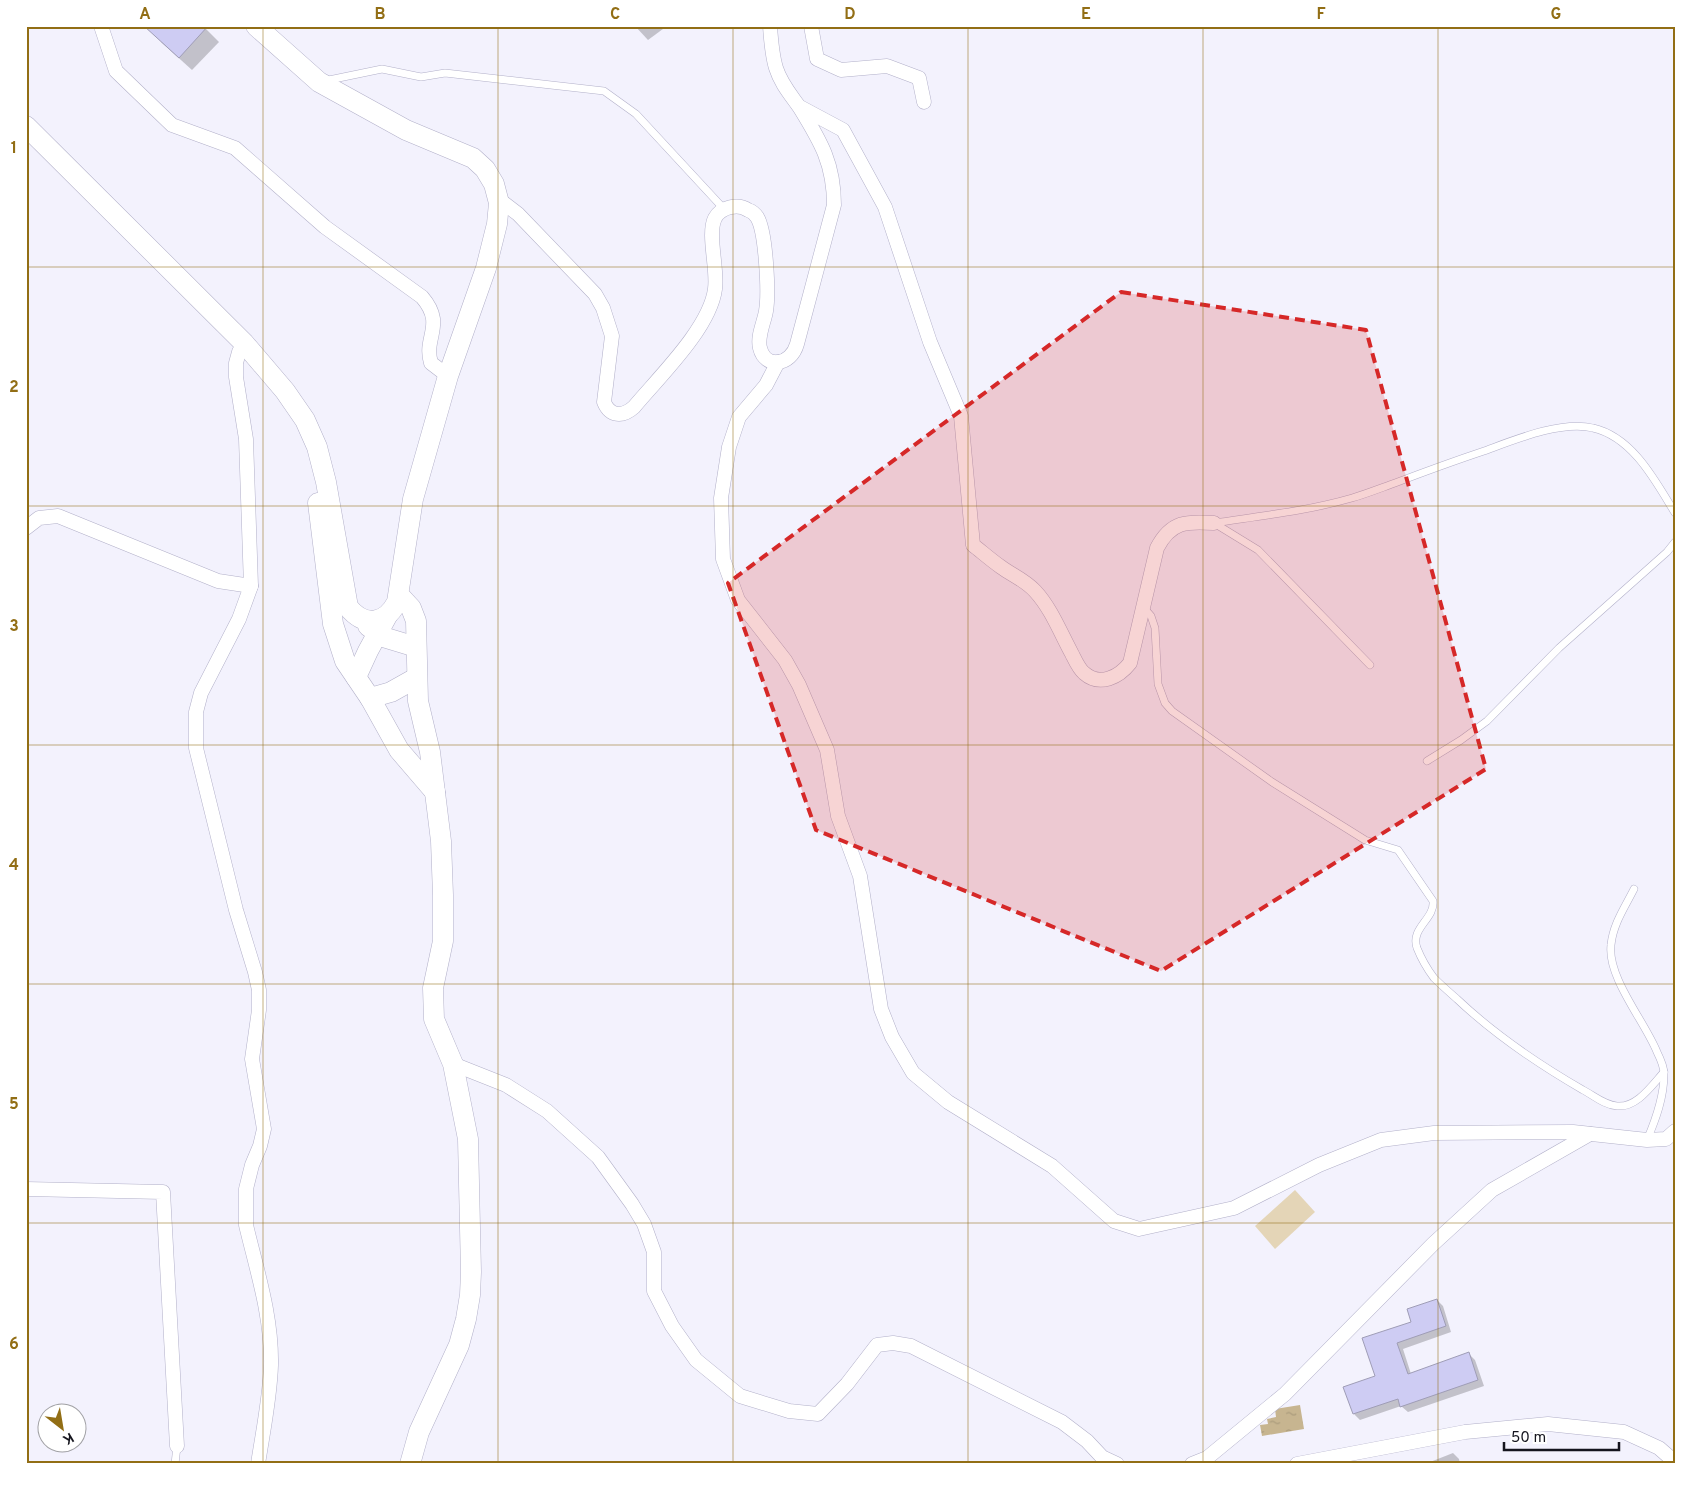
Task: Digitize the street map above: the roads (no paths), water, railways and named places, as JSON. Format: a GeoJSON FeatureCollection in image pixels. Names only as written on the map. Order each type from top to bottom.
{"type":"FeatureCollection","features":[{"type":"Feature","properties":{"kind":"street"},"geometry":{"type":"LineString","coordinates":[[100,26],[116,71],[172,125],[235,148],[325,228],[422,297],[428,304],[435,320],[430,352],[431,363],[448,376]]}},
{"type":"Feature","properties":{"kind":"street"},"geometry":{"type":"LineString","coordinates":[[256,26],[319,82],[406,130],[473,158],[485,169],[494,184],[499,203],[497,224],[486,268],[448,376],[413,499],[399,595],[393,610],[387,616],[368,650],[356,677]]}},
{"type":"Feature","properties":{"kind":"street"},"geometry":{"type":"LineString","coordinates":[[499,203],[505,204],[518,214],[595,294],[603,308],[612,336],[604,402],[610,412],[620,415],[629,412],[670,366],[705,320],[715,290],[716,268],[712,227],[716,216],[724,209],[734,206],[746,208],[756,216],[761,228],[768,286],[766,310],[759,340],[760,350],[770,361],[787,360],[795,353],[834,205],[834,186],[823,148],[799,107],[785,88],[776,69],[770,26]]}},
{"type":"Feature","properties":{"kind":"street"},"geometry":{"type":"LineString","coordinates":[[811,26],[817,58],[841,70],[887,66],[919,78],[924,102]]}},
{"type":"Feature","properties":{"kind":"street"},"geometry":{"type":"LineString","coordinates":[[799,107],[843,130],[885,207],[930,342],[961,416],[974,545],[1001,567],[1021,578],[1036,592],[1082,672],[1090,677],[1109,679],[1117,676],[1124,670],[1130,663],[1157,548],[1162,538],[1180,524],[1191,522],[1214,523]]}},
{"type":"Feature","properties":{"kind":"street"},"geometry":{"type":"LineString","coordinates":[[26,126],[244,343],[285,391],[304,420],[317,447],[326,482],[348,607],[378,634],[416,647]]}},
{"type":"Feature","properties":{"kind":"street"},"geometry":{"type":"LineString","coordinates":[[244,343],[236,363],[236,377],[246,439],[251,586],[239,619],[201,693],[196,712],[195,729],[196,748],[236,910],[259,990],[259,1010],[252,1058],[264,1128],[260,1146],[248,1177],[245,1201],[246,1225],[266,1308],[270,1345],[270,1385],[258,1464]]}},
{"type":"Feature","properties":{"kind":"street"},"geometry":{"type":"LineString","coordinates":[[778,362],[766,385],[739,417],[729,447],[721,498],[723,559],[738,600],[785,660],[799,685],[827,750],[838,816],[860,876],[881,1010],[892,1037],[913,1073],[948,1102],[1052,1166],[1114,1221],[1138,1229],[1234,1208],[1319,1165],[1382,1140],[1434,1133],[1573,1132],[1647,1140],[1666,1138],[1675,1131]]}},
{"type":"Feature","properties":{"kind":"street"},"geometry":{"type":"LineString","coordinates":[[326,482],[320,493],[318,510],[332,624],[345,661],[370,698],[398,750],[435,792]]}},
{"type":"Feature","properties":{"kind":"street"},"geometry":{"type":"LineString","coordinates":[[26,528],[39,518],[58,516],[218,581],[251,586]]}},
{"type":"Feature","properties":{"kind":"street"},"geometry":{"type":"LineString","coordinates":[[399,595],[406,601],[416,621],[418,701],[430,752],[435,792],[443,895],[442,941],[433,988],[434,1019],[453,1064],[468,1139],[471,1272],[466,1319],[459,1345],[419,1432],[410,1464]]}},
{"type":"Feature","properties":{"kind":"street"},"geometry":{"type":"LineString","coordinates":[[360,618],[368,621],[378,620],[387,616]]}},
{"type":"Feature","properties":{"kind":"street"},"geometry":{"type":"LineString","coordinates":[[370,698],[391,692],[416,678]]}},
{"type":"Feature","properties":{"kind":"street"},"geometry":{"type":"LineString","coordinates":[[453,1064],[506,1085],[547,1111],[598,1157],[644,1224],[654,1252],[654,1291],[672,1326],[696,1360],[740,1396],[789,1411],[818,1414],[847,1384],[876,1345],[893,1343],[911,1346],[1062,1422],[1102,1457],[1117,1464]]}},
{"type":"Feature","properties":{"kind":"street"},"geometry":{"type":"LineString","coordinates":[[1192,1464],[1210,1461],[1286,1394],[1433,1244],[1492,1190],[1590,1134]]}},
{"type":"Feature","properties":{"kind":"street"},"geometry":{"type":"LineString","coordinates":[[26,1189],[163,1192],[177,1446]]}},
{"type":"Feature","properties":{"kind":"street"},"geometry":{"type":"LineString","coordinates":[[1297,1464],[1465,1432],[1548,1424],[1624,1432],[1659,1448],[1675,1462]]}},
{"type":"Feature","properties":{"kind":"lane"},"geometry":{"type":"LineString","coordinates":[[319,82],[382,69],[421,77],[445,73],[604,91],[636,114],[724,209]]}},
{"type":"Feature","properties":{"kind":"lane"},"geometry":{"type":"LineString","coordinates":[[1214,523],[1296,510],[1352,498],[1506,443],[1556,428],[1575,425],[1609,433],[1622,442],[1638,458],[1675,513]]}},
{"type":"Feature","properties":{"kind":"lane"},"geometry":{"type":"LineString","coordinates":[[1214,523],[1258,550],[1370,665]]}},
{"type":"Feature","properties":{"kind":"lane"},"geometry":{"type":"LineString","coordinates":[[1427,761],[1487,721],[1552,655],[1660,558],[1675,542]]}},
{"type":"Feature","properties":{"kind":"lane"},"geometry":{"type":"LineString","coordinates":[[1144,608],[1151,616],[1155,628],[1158,684],[1165,703],[1179,717],[1272,782],[1365,840],[1398,850],[1433,901],[1432,910],[1418,930],[1416,937],[1417,949],[1434,978],[1482,1023],[1562,1078],[1608,1104],[1628,1105],[1638,1100],[1664,1072]]}},
{"type":"Feature","properties":{"kind":"lane"},"geometry":{"type":"LineString","coordinates":[[1634,889],[1614,927],[1611,946],[1612,964],[1652,1039],[1664,1072],[1661,1101],[1647,1140]]}},
{"type":"Feature","properties":{"kind":"lane"},"geometry":{"type":"LineString","coordinates":[[175,1464],[177,1446]]}},
{"type":"Feature","properties":{"kind":"water"},"geometry":{"type":"Polygon","coordinates":[[[1300,1405],[1304,1429],[1262,1436],[1260,1425],[1268,1424],[1267,1419],[1276,1417],[1275,1409],[1300,1405]]]}}]}
